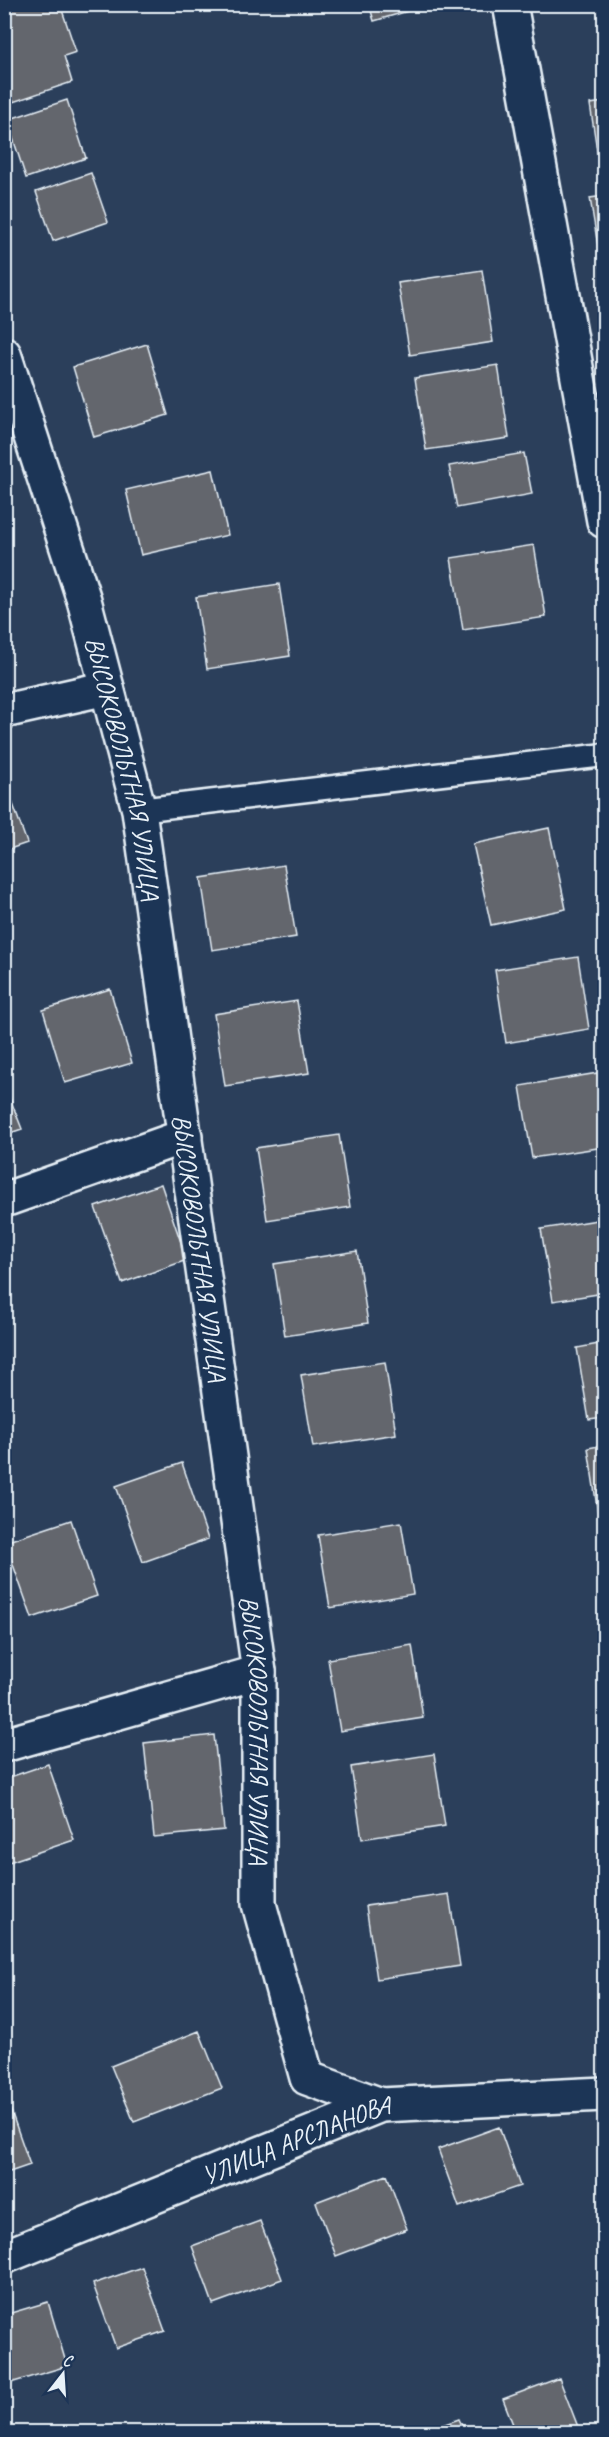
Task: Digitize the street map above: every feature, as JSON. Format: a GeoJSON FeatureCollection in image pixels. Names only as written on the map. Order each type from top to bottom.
{"type":"FeatureCollection","features":[{"type":"Feature","properties":{"kind":"street"},"geometry":{"type":"LineString","coordinates":[[510,4],[604,521]]}},
{"type":"Feature","properties":{"kind":"street","name":"ВЫСОКОВОЛЬТНАЯ УЛИЦА"},"geometry":{"type":"LineString","coordinates":[[4,354],[84,600],[139,810],[259,1672],[259,1904],[307,2078],[381,2105]]}},
{"type":"Feature","properties":{"kind":"street"},"geometry":{"type":"LineString","coordinates":[[4,711],[107,688]]}},
{"type":"Feature","properties":{"kind":"street"},"geometry":{"type":"LineString","coordinates":[[4,1200],[185,1136]]}},
{"type":"Feature","properties":{"kind":"street"},"geometry":{"type":"LineString","coordinates":[[4,1745],[259,1672]]}},
{"type":"Feature","properties":{"kind":"street","name":"УЛИЦА АРСЛАНОВА"},"geometry":{"type":"LineString","coordinates":[[4,2257],[381,2105],[604,2094]]}},
{"type":"Feature","properties":{"kind":"lane"},"geometry":{"type":"LineString","coordinates":[[139,810],[604,756]]}},
{"type":"Feature","properties":{"kind":"building"},"geometry":{"type":"Polygon","coordinates":[[[4,4],[60,4],[76,52],[64,56],[72,82],[4,105],[4,67],[9,66],[4,51],[4,4]]]}},
{"type":"Feature","properties":{"kind":"building"},"geometry":{"type":"Polygon","coordinates":[[[369,4],[432,4],[374,21],[369,4]]]}},
{"type":"Feature","properties":{"kind":"building"},"geometry":{"type":"Polygon","coordinates":[[[67,100],[86,158],[26,178],[7,120],[67,100]]]}},
{"type":"Feature","properties":{"kind":"building"},"geometry":{"type":"Polygon","coordinates":[[[604,102],[604,176],[601,177],[590,104],[604,102]]]}},
{"type":"Feature","properties":{"kind":"building"},"geometry":{"type":"Polygon","coordinates":[[[91,173],[108,222],[53,241],[36,192],[91,173]]]}},
{"type":"Feature","properties":{"kind":"building"},"geometry":{"type":"Polygon","coordinates":[[[604,196],[604,270],[602,270],[590,198],[604,196]]]}},
{"type":"Feature","properties":{"kind":"building"},"geometry":{"type":"Polygon","coordinates":[[[482,270],[493,342],[410,355],[398,283],[482,270]]]}},
{"type":"Feature","properties":{"kind":"building"},"geometry":{"type":"Polygon","coordinates":[[[147,344],[168,415],[94,437],[73,367],[147,344]]]}},
{"type":"Feature","properties":{"kind":"building"},"geometry":{"type":"Polygon","coordinates":[[[498,365],[509,438],[426,450],[415,378],[498,365]]]}},
{"type":"Feature","properties":{"kind":"building"},"geometry":{"type":"Polygon","coordinates":[[[524,453],[532,494],[457,508],[449,466],[524,453]]]}},
{"type":"Feature","properties":{"kind":"building"},"geometry":{"type":"Polygon","coordinates":[[[213,470],[228,535],[141,555],[126,490],[213,470]]]}},
{"type":"Feature","properties":{"kind":"building"},"geometry":{"type":"Polygon","coordinates":[[[534,545],[546,617],[463,630],[451,558],[534,545]]]}},
{"type":"Feature","properties":{"kind":"building"},"geometry":{"type":"Polygon","coordinates":[[[279,584],[290,656],[207,669],[196,597],[279,584]]]}},
{"type":"Feature","properties":{"kind":"building"},"geometry":{"type":"Polygon","coordinates":[[[4,779],[27,843],[4,851],[4,779]]]}},
{"type":"Feature","properties":{"kind":"building"},"geometry":{"type":"Polygon","coordinates":[[[549,828],[566,909],[491,925],[473,844],[549,828]]]}},
{"type":"Feature","properties":{"kind":"building"},"geometry":{"type":"Polygon","coordinates":[[[284,865],[296,937],[212,950],[201,878],[284,865]]]}},
{"type":"Feature","properties":{"kind":"building"},"geometry":{"type":"Polygon","coordinates":[[[578,957],[589,1029],[506,1043],[495,970],[578,957]]]}},
{"type":"Feature","properties":{"kind":"building"},"geometry":{"type":"Polygon","coordinates":[[[110,989],[132,1063],[65,1083],[43,1010],[110,989]]]}},
{"type":"Feature","properties":{"kind":"building"},"geometry":{"type":"Polygon","coordinates":[[[297,1001],[309,1073],[225,1086],[214,1014],[297,1001]]]}},
{"type":"Feature","properties":{"kind":"building"},"geometry":{"type":"Polygon","coordinates":[[[604,1072],[604,1147],[532,1158],[520,1086],[604,1072]]]}},
{"type":"Feature","properties":{"kind":"building"},"geometry":{"type":"Polygon","coordinates":[[[4,1083],[22,1129],[4,1135],[4,1083]]]}},
{"type":"Feature","properties":{"kind":"building"},"geometry":{"type":"Polygon","coordinates":[[[339,1135],[350,1207],[267,1220],[256,1148],[339,1135]]]}},
{"type":"Feature","properties":{"kind":"building"},"geometry":{"type":"Polygon","coordinates":[[[161,1184],[187,1260],[122,1283],[95,1207],[161,1184]]]}},
{"type":"Feature","properties":{"kind":"building"},"geometry":{"type":"Polygon","coordinates":[[[604,1219],[604,1293],[553,1301],[541,1229],[604,1219]]]}},
{"type":"Feature","properties":{"kind":"building"},"geometry":{"type":"Polygon","coordinates":[[[357,1251],[368,1323],[285,1336],[274,1264],[357,1251]]]}},
{"type":"Feature","properties":{"kind":"building"},"geometry":{"type":"Polygon","coordinates":[[[604,1343],[604,1418],[589,1420],[577,1348],[604,1343]]]}},
{"type":"Feature","properties":{"kind":"building"},"geometry":{"type":"Polygon","coordinates":[[[385,1362],[396,1434],[313,1447],[301,1375],[385,1362]]]}},
{"type":"Feature","properties":{"kind":"building"},"geometry":{"type":"Polygon","coordinates":[[[604,1445],[604,1519],[599,1520],[588,1448],[604,1445]]]}},
{"type":"Feature","properties":{"kind":"building"},"geometry":{"type":"Polygon","coordinates":[[[182,1463],[208,1539],[143,1562],[116,1486],[182,1463]]]}},
{"type":"Feature","properties":{"kind":"building"},"geometry":{"type":"Polygon","coordinates":[[[71,1520],[97,1596],[32,1618],[5,1542],[71,1520]]]}},
{"type":"Feature","properties":{"kind":"building"},"geometry":{"type":"Polygon","coordinates":[[[401,1522],[413,1594],[330,1608],[318,1535],[401,1522]]]}},
{"type":"Feature","properties":{"kind":"building"},"geometry":{"type":"Polygon","coordinates":[[[412,1645],[423,1718],[340,1731],[328,1659],[412,1645]]]}},
{"type":"Feature","properties":{"kind":"building"},"geometry":{"type":"Polygon","coordinates":[[[214,1735],[224,1830],[154,1837],[144,1743],[214,1735]]]}},
{"type":"Feature","properties":{"kind":"building"},"geometry":{"type":"Polygon","coordinates":[[[434,1754],[445,1826],[362,1839],[351,1767],[434,1754]]]}},
{"type":"Feature","properties":{"kind":"building"},"geometry":{"type":"Polygon","coordinates":[[[48,1764],[74,1840],[9,1862],[4,1849],[4,1779],[48,1764]]]}},
{"type":"Feature","properties":{"kind":"building"},"geometry":{"type":"Polygon","coordinates":[[[449,1894],[460,1966],[377,1979],[366,1906],[449,1894]]]}},
{"type":"Feature","properties":{"kind":"building"},"geometry":{"type":"Polygon","coordinates":[[[199,2031],[222,2088],[134,2122],[111,2066],[199,2031]]]}},
{"type":"Feature","properties":{"kind":"building"},"geometry":{"type":"Polygon","coordinates":[[[4,2091],[30,2165],[4,2174],[4,2091]]]}},
{"type":"Feature","properties":{"kind":"building"},"geometry":{"type":"Polygon","coordinates":[[[499,2127],[520,2186],[459,2207],[438,2149],[499,2127]]]}},
{"type":"Feature","properties":{"kind":"building"},"geometry":{"type":"Polygon","coordinates":[[[387,2175],[407,2229],[336,2256],[316,2202],[387,2175]]]}},
{"type":"Feature","properties":{"kind":"building"},"geometry":{"type":"Polygon","coordinates":[[[260,2221],[282,2279],[213,2304],[192,2246],[260,2221]]]}},
{"type":"Feature","properties":{"kind":"building"},"geometry":{"type":"Polygon","coordinates":[[[142,2267],[165,2331],[116,2348],[93,2284],[142,2267]]]}},
{"type":"Feature","properties":{"kind":"building"},"geometry":{"type":"Polygon","coordinates":[[[48,2302],[67,2366],[4,2385],[4,2315],[48,2302]]]}},
{"type":"Feature","properties":{"kind":"building"},"geometry":{"type":"Polygon","coordinates":[[[559,2378],[580,2432],[516,2432],[503,2399],[559,2378]]]}},
{"type":"Feature","properties":{"kind":"building"},"geometry":{"type":"Polygon","coordinates":[[[459,2419],[465,2432],[423,2432],[459,2419]]]}}]}
